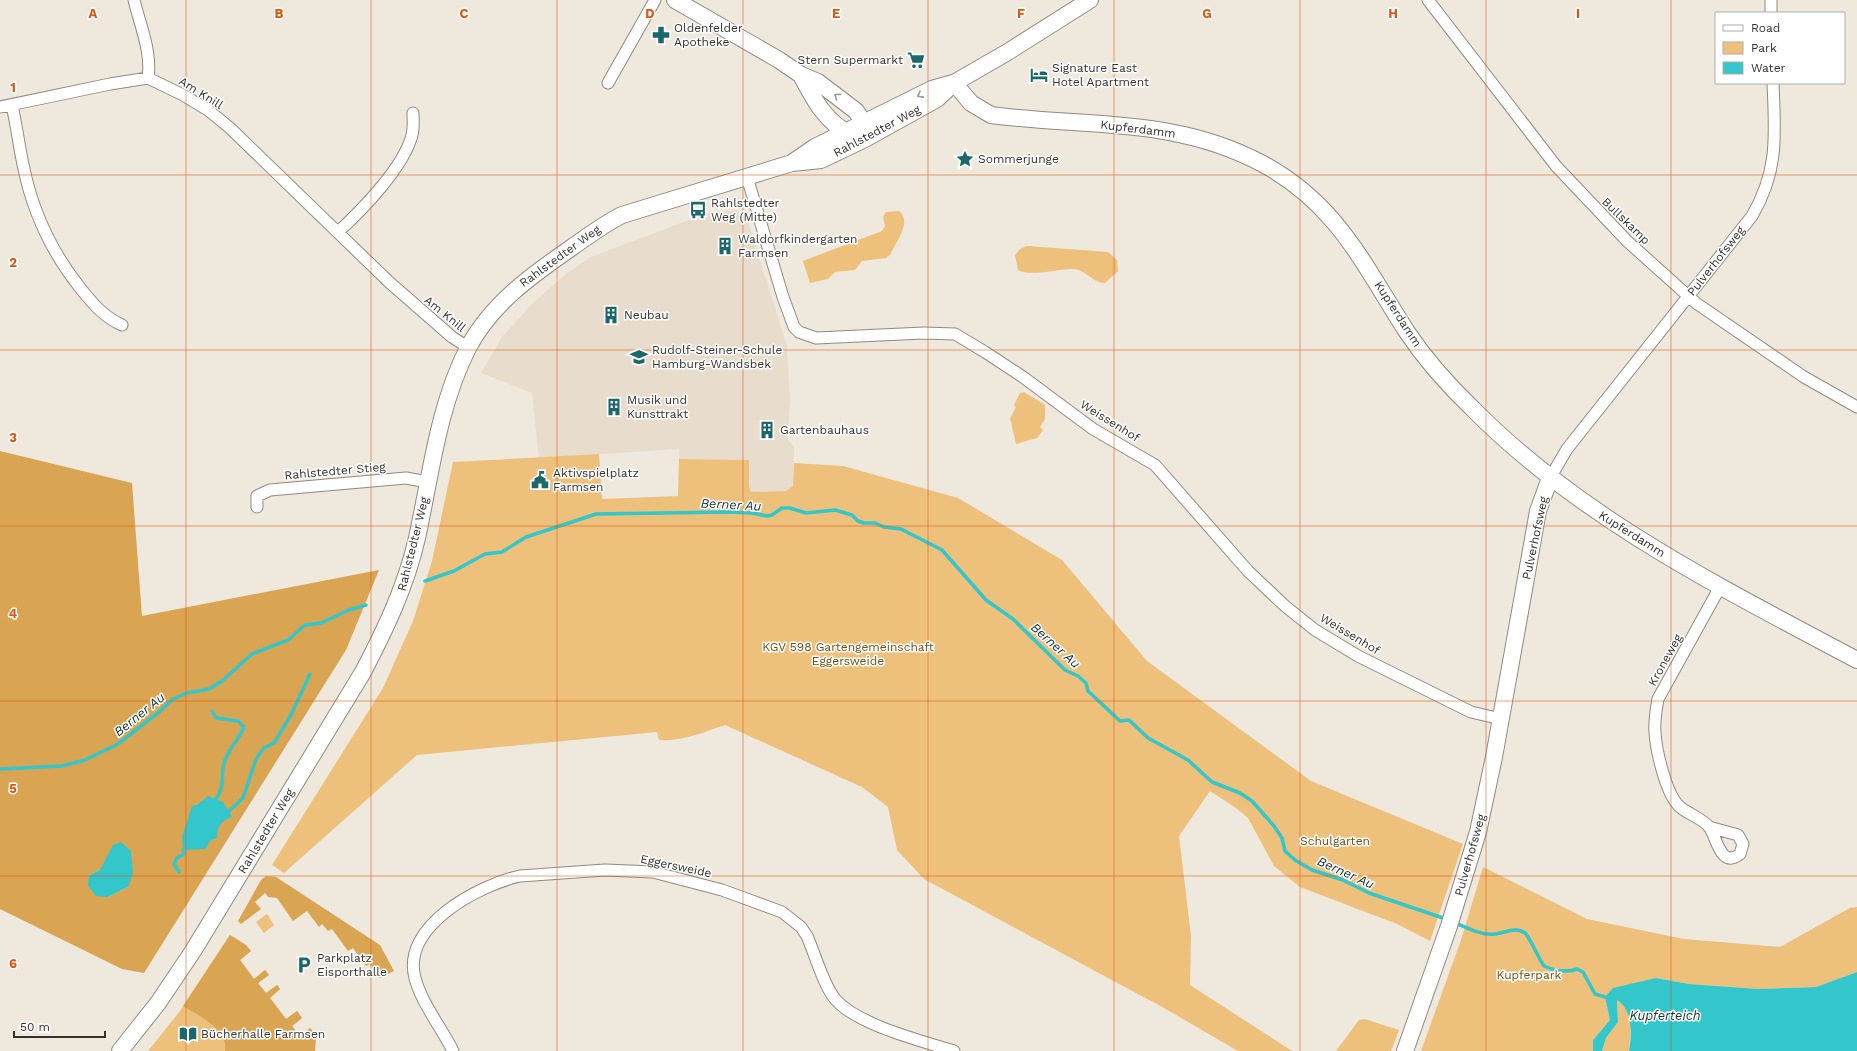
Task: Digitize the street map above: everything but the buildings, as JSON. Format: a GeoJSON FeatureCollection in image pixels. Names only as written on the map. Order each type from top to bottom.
{"type":"FeatureCollection","features":[{"type":"Feature","properties":{"kind":"street"},"geometry":{"type":"LineString","coordinates":[[122,325],[109,320],[91,301],[62,262],[45,231],[32,200],[24,168],[3,104],[148,78],[148,57],[134,0]]}},
{"type":"Feature","properties":{"kind":"street"},"geometry":{"type":"LineString","coordinates":[[608,83],[655,0]]}},
{"type":"Feature","properties":{"kind":"street"},"geometry":{"type":"LineString","coordinates":[[675,0],[779,60],[801,75],[818,82],[856,111],[867,132]]}},
{"type":"Feature","properties":{"kind":"street","name":"Rahlstedter Weg"},"geometry":{"type":"LineString","coordinates":[[120,1051],[158,1003],[200,939],[363,672],[400,596],[417,539],[439,430],[458,371],[469,348],[496,309],[521,284],[606,223],[622,215],[715,185],[792,163],[822,160],[932,89],[954,83],[1006,53],[1090,0]]}},
{"type":"Feature","properties":{"kind":"street","name":"Bullskamp"},"geometry":{"type":"LineString","coordinates":[[1428,0],[1556,166],[1627,241],[1688,296],[1804,377],[1857,407]]}},
{"type":"Feature","properties":{"kind":"street"},"geometry":{"type":"LineString","coordinates":[[1771,0],[1771,12]]}},
{"type":"Feature","properties":{"kind":"street"},"geometry":{"type":"LineString","coordinates":[[801,75],[810,93],[828,119],[844,132]]}},
{"type":"Feature","properties":{"kind":"street","name":"Am Knill"},"geometry":{"type":"LineString","coordinates":[[148,78],[184,95],[208,110],[423,313],[452,337],[469,348]]}},
{"type":"Feature","properties":{"kind":"street","name":"Kupferdamm"},"geometry":{"type":"LineString","coordinates":[[954,83],[970,103],[991,115],[1170,131],[1242,154],[1276,171],[1321,207],[1338,226],[1376,279],[1408,334],[1450,384],[1491,427],[1550,478],[1614,524],[1720,587],[1857,660]]}},
{"type":"Feature","properties":{"kind":"street","name":"Pulverhofsweg"},"geometry":{"type":"LineString","coordinates":[[1405,1051],[1451,920],[1478,832],[1501,719],[1538,511],[1550,478],[1567,449],[1752,216],[1767,186],[1773,158],[1773,84]]}},
{"type":"Feature","properties":{"kind":"street"},"geometry":{"type":"LineString","coordinates":[[338,232],[372,198],[394,170],[412,135],[413,113]]}},
{"type":"Feature","properties":{"kind":"street"},"geometry":{"type":"LineString","coordinates":[[815,147],[828,119]]}},
{"type":"Feature","properties":{"kind":"street","name":"Rahlstedter Weg"},"geometry":{"type":"LineString","coordinates":[[792,163],[815,147],[844,132],[867,132]]}},
{"type":"Feature","properties":{"kind":"street","name":"Weissenhof"},"geometry":{"type":"LineString","coordinates":[[747,177],[783,297],[794,327],[799,332],[816,338],[924,333],[955,334],[1010,369],[1093,429],[1155,465],[1248,571],[1285,606],[1315,630],[1358,656],[1471,712],[1501,719]]}},
{"type":"Feature","properties":{"kind":"street","name":"Rahlstedter Stieg"},"geometry":{"type":"LineString","coordinates":[[257,507],[257,496],[270,490],[406,478],[428,482]]}},
{"type":"Feature","properties":{"kind":"street","name":"Kroneweg"},"geometry":{"type":"LineString","coordinates":[[1709,827],[1679,806],[1669,790],[1655,734],[1655,716],[1658,698],[1720,587]]}},
{"type":"Feature","properties":{"kind":"street","name":"Eggersweide"},"geometry":{"type":"LineString","coordinates":[[453,1051],[418,986],[414,970],[418,945],[440,917],[462,898],[505,879],[520,876],[630,870],[653,872],[722,890],[782,912],[804,932],[835,999],[847,1010],[882,1027],[954,1051]]}},
{"type":"Feature","properties":{"kind":"shaded area","name":"Rudolf-Steiner-Schule Hamburg-Wandsbek"},"geometry":{"type":"Polygon","coordinates":[[[735,210],[746,216],[787,346],[790,399],[788,440],[794,447],[793,486],[787,491],[751,492],[749,486],[749,460],[679,459],[679,449],[539,458],[532,393],[481,373],[502,337],[533,303],[566,274],[591,257],[702,215],[735,210]]]}},
{"type":"Feature","properties":{"kind":"shaded area"},"geometry":{"type":"Polygon","coordinates":[[[0,451],[132,483],[142,616],[379,570],[346,650],[144,973],[122,969],[0,909],[0,451]],[[100,870],[89,875],[108,897],[128,887],[100,870]]]}},
{"type":"Feature","properties":{"kind":"shaded area"},"geometry":{"type":"Polygon","coordinates":[[[266,876],[276,877],[380,945],[394,971],[380,978],[370,964],[366,966],[353,948],[348,951],[332,929],[328,931],[322,924],[319,927],[307,911],[293,921],[277,898],[268,897],[265,893],[255,902],[261,909],[241,924],[238,921],[261,880],[266,876]]]}},
{"type":"Feature","properties":{"kind":"shaded area"},"geometry":{"type":"Polygon","coordinates":[[[230,935],[246,945],[251,951],[240,960],[254,979],[265,970],[269,975],[258,983],[266,993],[277,985],[280,989],[270,998],[286,1019],[297,1011],[302,1018],[292,1026],[300,1036],[310,1028],[316,1035],[315,1051],[225,1051],[225,1043],[217,1030],[204,1019],[183,1006],[230,935]]]}},
{"type":"Feature","properties":{"kind":"green space"},"geometry":{"type":"Polygon","coordinates":[[[899,211],[903,216],[904,227],[890,255],[886,258],[862,261],[855,270],[835,272],[828,279],[810,283],[803,261],[882,231],[885,226],[883,217],[886,212],[899,211]]]}},
{"type":"Feature","properties":{"kind":"green space"},"geometry":{"type":"Polygon","coordinates":[[[1027,246],[1108,252],[1117,260],[1118,271],[1105,283],[1096,281],[1081,271],[1072,269],[1037,273],[1023,272],[1018,270],[1015,255],[1020,249],[1027,246]]]}},
{"type":"Feature","properties":{"kind":"green space"},"geometry":{"type":"Polygon","coordinates":[[[1024,392],[1045,405],[1045,419],[1040,427],[1043,430],[1037,438],[1016,444],[1010,418],[1016,407],[1014,405],[1020,393],[1024,392]]]}},
{"type":"Feature","properties":{"kind":"green space"},"geometry":{"type":"Polygon","coordinates":[[[599,454],[602,499],[678,496],[679,459],[749,460],[749,486],[751,492],[786,491],[793,486],[794,463],[843,466],[958,498],[1062,560],[1147,661],[1311,781],[1463,844],[1430,941],[1397,924],[1300,887],[1274,866],[1248,818],[1236,808],[1210,791],[1179,836],[1191,936],[1190,985],[1292,1051],[1238,1051],[1164,1008],[924,879],[897,850],[888,807],[862,787],[725,725],[693,736],[668,740],[659,740],[657,732],[417,755],[284,873],[272,865],[383,688],[413,621],[432,561],[453,462],[599,454]]]}},
{"type":"Feature","properties":{"kind":"green space","name":"Kupferpark"},"geometry":{"type":"Polygon","coordinates":[[[1483,867],[1587,919],[1684,939],[1780,947],[1850,908],[1857,907],[1857,972],[1816,987],[1758,989],[1689,984],[1656,978],[1605,997],[1610,1020],[1593,1040],[1593,1051],[1421,1051],[1461,940],[1483,867]]]}},
{"type":"Feature","properties":{"kind":"green space"},"geometry":{"type":"Polygon","coordinates":[[[267,914],[274,925],[264,933],[256,922],[267,914]]]}},
{"type":"Feature","properties":{"kind":"green space"},"geometry":{"type":"Polygon","coordinates":[[[230,935],[246,945],[251,951],[240,960],[254,979],[265,970],[269,975],[258,983],[266,993],[277,985],[280,989],[270,998],[286,1019],[297,1011],[302,1018],[292,1026],[300,1036],[310,1028],[316,1035],[315,1051],[148,1051],[180,1011],[230,935]]]}},
{"type":"Feature","properties":{"kind":"green space"},"geometry":{"type":"Polygon","coordinates":[[[1617,1000],[1625,1005],[1631,1025],[1629,1051],[1602,1051],[1606,1038],[1618,1022],[1617,1000]]]}},
{"type":"Feature","properties":{"kind":"green space"},"geometry":{"type":"Polygon","coordinates":[[[1365,1019],[1399,1030],[1391,1051],[1336,1051],[1359,1020],[1365,1019]]]}},
{"type":"Feature","properties":{"kind":"water"},"geometry":{"type":"Polygon","coordinates":[[[208,796],[223,802],[232,817],[220,824],[217,838],[211,840],[205,849],[183,850],[182,837],[192,806],[197,805],[208,796]]]}},
{"type":"Feature","properties":{"kind":"water"},"geometry":{"type":"Polygon","coordinates":[[[121,842],[131,851],[133,874],[128,887],[108,897],[96,896],[88,886],[89,875],[100,870],[113,845],[121,842]]]}},
{"type":"Feature","properties":{"kind":"water","name":"Kupferteich"},"geometry":{"type":"Polygon","coordinates":[[[1857,972],[1857,1051],[1629,1051],[1631,1030],[1629,1016],[1622,1004],[1617,1000],[1618,1022],[1606,1038],[1602,1051],[1593,1051],[1593,1040],[1610,1020],[1605,997],[1613,988],[1656,978],[1689,984],[1758,989],[1816,987],[1857,972]]]}},
{"type":"Feature","properties":{"kind":"waterway","name":"Berner Au"},"geometry":{"type":"LineString","coordinates":[[425,581],[454,571],[485,554],[502,552],[526,537],[596,514],[728,512],[752,513],[767,516],[772,515],[782,508],[790,508],[806,513],[835,510],[852,515],[858,521],[864,523],[875,523],[884,527],[901,529],[942,550],[986,600],[1013,619],[1065,670],[1078,676],[1086,683],[1088,691],[1120,721],[1129,720],[1148,738],[1188,760],[1212,782],[1240,793],[1252,801],[1274,826],[1282,838],[1285,851],[1295,860],[1312,870],[1343,880],[1369,893],[1446,919]]}},
{"type":"Feature","properties":{"kind":"waterway","name":"Berner Au"},"geometry":{"type":"LineString","coordinates":[[0,769],[62,766],[85,760],[118,744],[173,699],[187,693],[209,689],[222,681],[252,654],[288,640],[305,625],[321,623],[349,610],[366,605]]}},
{"type":"Feature","properties":{"kind":"waterway"},"geometry":{"type":"LineString","coordinates":[[229,811],[243,798],[256,759],[264,748],[274,743],[291,715],[310,674]]}},
{"type":"Feature","properties":{"kind":"waterway"},"geometry":{"type":"LineString","coordinates":[[212,711],[216,718],[238,721],[244,727],[225,760],[221,789],[216,799]]}},
{"type":"Feature","properties":{"kind":"waterway"},"geometry":{"type":"LineString","coordinates":[[179,872],[174,864],[177,858],[184,854],[183,850]]}},
{"type":"Feature","properties":{"kind":"waterway","name":"Berner Au"},"geometry":{"type":"LineString","coordinates":[[1453,922],[1485,934],[1495,934],[1514,930],[1522,931],[1527,935],[1544,966],[1560,971],[1577,969],[1583,972],[1595,994],[1605,997]]}},
{"type":"Feature","properties":{"kind":"place","name":"Oldenfelder Apotheke"},"geometry":{"type":"Point","coordinates":[661,35]}},
{"type":"Feature","properties":{"kind":"place","name":"Stern Supermarkt"},"geometry":{"type":"Point","coordinates":[916,60]}},
{"type":"Feature","properties":{"kind":"place","name":"Signature East Hotel Apartment"},"geometry":{"type":"Point","coordinates":[1039,75]}},
{"type":"Feature","properties":{"kind":"place","name":"Sommerjunge"},"geometry":{"type":"Point","coordinates":[965,159]}},
{"type":"Feature","properties":{"kind":"place","name":"Rahlstedter Weg (Mitte)"},"geometry":{"type":"Point","coordinates":[698,210]}},
{"type":"Feature","properties":{"kind":"place","name":"Waldorfkindergarten Farmsen"},"geometry":{"type":"Point","coordinates":[725,246]}},
{"type":"Feature","properties":{"kind":"place","name":"Neubau"},"geometry":{"type":"Point","coordinates":[611,315]}},
{"type":"Feature","properties":{"kind":"place","name":"Rudolf-Steiner-Schule Hamburg-Wandsbek"},"geometry":{"type":"Point","coordinates":[639,357]}},
{"type":"Feature","properties":{"kind":"place","name":"Musik und Kunsttrakt"},"geometry":{"type":"Point","coordinates":[614,407]}},
{"type":"Feature","properties":{"kind":"place","name":"Gartenbauhaus"},"geometry":{"type":"Point","coordinates":[767,430]}},
{"type":"Feature","properties":{"kind":"place","name":"Aktivspielplatz Farmsen"},"geometry":{"type":"Point","coordinates":[540,480]}},
{"type":"Feature","properties":{"kind":"place","name":"Parkplatz Eisporthalle"},"geometry":{"type":"Point","coordinates":[304,965]}},
{"type":"Feature","properties":{"kind":"place","name":"Bücherhalle Farmsen"},"geometry":{"type":"Point","coordinates":[188,1034]}},
{"type":"Feature","properties":{"kind":"park label","name":"KGV 598 Gartengemeinschaft Eggersweide"},"geometry":{"type":"Point","coordinates":[848,654]}},
{"type":"Feature","properties":{"kind":"park label","name":"Schulgarten"},"geometry":{"type":"Point","coordinates":[1335,841]}}]}
